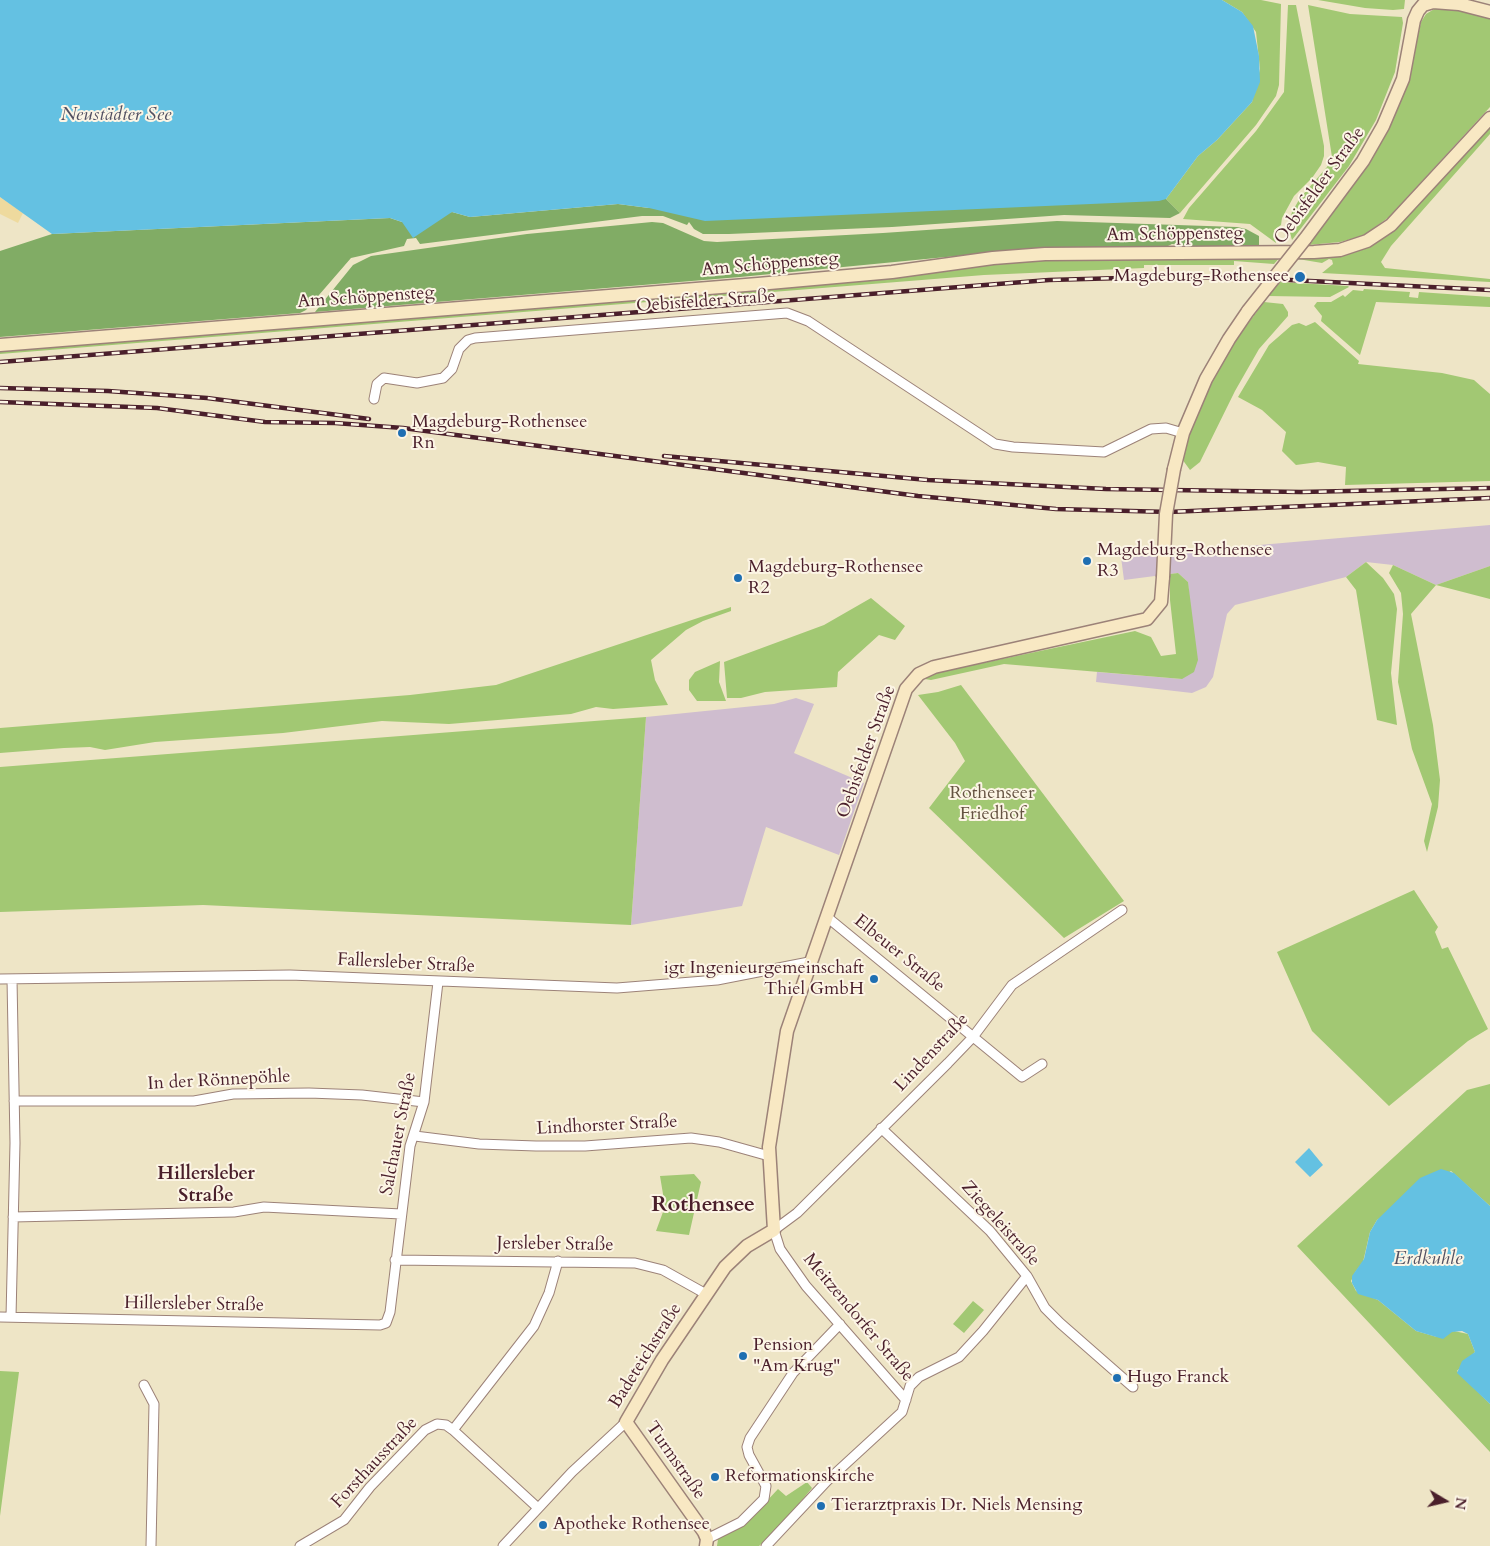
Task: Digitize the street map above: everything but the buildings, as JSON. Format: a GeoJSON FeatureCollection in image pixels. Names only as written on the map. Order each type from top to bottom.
{"type":"FeatureCollection","features":[{"type":"Feature","properties":{"kind":"street","name":"Oebisfelder Straße"},"geometry":{"type":"LineString","coordinates":[[774,1230],[769,1156],[785,1037],[809,962],[827,916],[906,690],[914,678],[927,669],[958,660],[1147,619],[1161,602],[1166,514],[1183,433],[1212,366],[1248,311],[1364,162],[1383,126],[1403,79],[1413,23],[1418,11],[1426,4],[1433,2],[1459,4],[1490,12]]}},
{"type":"Feature","properties":{"kind":"street","name":"Am Schöppensteg"},"geometry":{"type":"LineString","coordinates":[[0,344],[758,284],[892,272],[993,258],[1090,254],[1333,251],[1363,243],[1391,225],[1490,118]]}},
{"type":"Feature","properties":{"kind":"street","name":"Oebisfelder Straße"},"geometry":{"type":"LineString","coordinates":[[374,399],[376,386],[381,379],[389,378],[422,383],[443,378],[452,369],[459,349],[468,340],[475,338],[787,313],[808,321],[985,439],[998,445],[1104,452],[1150,429],[1166,428],[1183,433]]}},
{"type":"Feature","properties":{"kind":"street","name":"Lindenstraße"},"geometry":{"type":"LineString","coordinates":[[774,1230],[797,1213],[973,1037],[1012,985],[1122,910]]}},
{"type":"Feature","properties":{"kind":"street","name":"Elbeuer Straße"},"geometry":{"type":"LineString","coordinates":[[827,916],[1022,1077],[1042,1064]]}},
{"type":"Feature","properties":{"kind":"street","name":"Fallersleber Straße"},"geometry":{"type":"LineString","coordinates":[[0,980],[290,975],[560,987],[634,988],[717,980],[809,962]]}},
{"type":"Feature","properties":{"kind":"street"},"geometry":{"type":"LineString","coordinates":[[11,1317],[14,1101],[12,979]]}},
{"type":"Feature","properties":{"kind":"street","name":"Salchauer Straße"},"geometry":{"type":"LineString","coordinates":[[387,1321],[390,1314],[410,1146],[424,1102],[438,982]]}},
{"type":"Feature","properties":{"kind":"street","name":"In der Rönnepöhle"},"geometry":{"type":"LineString","coordinates":[[14,1101],[194,1101],[233,1094],[309,1093],[362,1095],[424,1102]]}},
{"type":"Feature","properties":{"kind":"street","name":"Ziegeleistraße"},"geometry":{"type":"LineString","coordinates":[[881,1128],[984,1225],[1027,1276],[1045,1308],[1133,1387]]}},
{"type":"Feature","properties":{"kind":"street","name":"Lindhorster Straße"},"geometry":{"type":"LineString","coordinates":[[414,1136],[478,1144],[536,1146],[585,1146],[668,1138],[699,1138],[769,1156]]}},
{"type":"Feature","properties":{"kind":"street"},"geometry":{"type":"LineString","coordinates":[[13,1217],[234,1212],[264,1206],[401,1214]]}},
{"type":"Feature","properties":{"kind":"street","name":"Badeteichstraße"},"geometry":{"type":"LineString","coordinates":[[503,1546],[538,1508],[626,1422],[662,1360],[733,1257],[774,1230]]}},
{"type":"Feature","properties":{"kind":"street","name":"Meitzendorfer Straße"},"geometry":{"type":"LineString","coordinates":[[774,1230],[780,1249],[806,1286],[906,1400]]}},
{"type":"Feature","properties":{"kind":"street","name":"Jersleber Straße"},"geometry":{"type":"LineString","coordinates":[[395,1260],[558,1261],[646,1265],[663,1270],[706,1294]]}},
{"type":"Feature","properties":{"kind":"street"},"geometry":{"type":"LineString","coordinates":[[538,1508],[452,1430],[534,1326],[549,1293],[558,1261]]}},
{"type":"Feature","properties":{"kind":"street"},"geometry":{"type":"LineString","coordinates":[[766,1546],[827,1481],[902,1412],[910,1386],[919,1377],[959,1357],[983,1331],[1027,1276]]}},
{"type":"Feature","properties":{"kind":"street","name":"Hillersleber Straße"},"geometry":{"type":"LineString","coordinates":[[0,1317],[380,1325],[387,1321]]}},
{"type":"Feature","properties":{"kind":"street"},"geometry":{"type":"LineString","coordinates":[[707,1542],[741,1522],[764,1499],[766,1486],[748,1454],[747,1447],[750,1438],[793,1373],[840,1324]]}},
{"type":"Feature","properties":{"kind":"street"},"geometry":{"type":"LineString","coordinates":[[144,1385],[154,1404],[151,1546]]}},
{"type":"Feature","properties":{"kind":"street","name":"Turmstraße"},"geometry":{"type":"LineString","coordinates":[[626,1422],[707,1542]]}},
{"type":"Feature","properties":{"kind":"street","name":"Forsthausstraße"},"geometry":{"type":"LineString","coordinates":[[300,1546],[344,1520],[370,1487],[427,1428],[440,1424],[452,1430]]}},
{"type":"Feature","properties":{"kind":"shaded area"},"geometry":{"type":"Polygon","coordinates":[[[1490,525],[1490,566],[1436,585],[1393,565],[1366,562],[1346,577],[1235,605],[1227,614],[1213,677],[1206,687],[1192,693],[1096,682],[1097,672],[1182,679],[1190,613],[1188,582],[1178,573],[1124,580],[1121,557],[1490,525]]]}},
{"type":"Feature","properties":{"kind":"shaded area"},"geometry":{"type":"Polygon","coordinates":[[[796,698],[814,704],[794,753],[864,783],[839,855],[766,827],[742,906],[631,925],[646,717],[774,704],[796,698]]]}},
{"type":"Feature","properties":{"kind":"green space"},"geometry":{"type":"Polygon","coordinates":[[[1222,0],[1261,0],[1281,4],[1279,85],[1276,96],[1256,125],[1180,213],[1166,199],[1198,156],[1217,140],[1252,102],[1260,69],[1256,32],[1242,12],[1222,0]]]}},
{"type":"Feature","properties":{"kind":"green space"},"geometry":{"type":"Polygon","coordinates":[[[1318,0],[1405,0],[1404,9],[1393,10],[1365,8],[1318,0]]]}},
{"type":"Feature","properties":{"kind":"green space"},"geometry":{"type":"Polygon","coordinates":[[[1288,5],[1296,5],[1324,146],[1324,156],[1321,165],[1312,178],[1294,196],[1282,218],[1281,225],[1274,230],[1276,243],[1250,224],[1183,219],[1189,208],[1256,131],[1284,92],[1288,5]]]}},
{"type":"Feature","properties":{"kind":"green space"},"geometry":{"type":"Polygon","coordinates":[[[1308,5],[1350,14],[1402,17],[1403,23],[1395,72],[1376,120],[1349,166],[1292,240],[1288,226],[1292,212],[1300,198],[1327,167],[1332,157],[1308,5]]]}},
{"type":"Feature","properties":{"kind":"green space"},"geometry":{"type":"Polygon","coordinates":[[[1436,8],[1455,9],[1490,17],[1490,107],[1389,217],[1363,236],[1340,242],[1308,245],[1369,163],[1390,126],[1409,76],[1421,22],[1426,14],[1436,8]]]}},
{"type":"Feature","properties":{"kind":"green space"},"geometry":{"type":"Polygon","coordinates":[[[1490,124],[1490,134],[1391,246],[1381,262],[1385,268],[1490,279],[1490,282],[1322,273],[1333,264],[1332,260],[1329,259],[1322,263],[1298,259],[1300,256],[1344,254],[1356,251],[1389,234],[1490,124]]]}},
{"type":"Feature","properties":{"kind":"green space"},"geometry":{"type":"Polygon","coordinates":[[[1166,199],[1180,213],[1170,218],[1064,215],[892,227],[729,234],[703,234],[694,229],[689,222],[687,225],[663,216],[642,216],[420,244],[416,238],[407,239],[404,246],[351,258],[306,310],[300,313],[0,337],[0,251],[52,234],[390,218],[402,222],[452,212],[470,217],[618,204],[649,208],[1166,199]]]}},
{"type":"Feature","properties":{"kind":"green space"},"geometry":{"type":"Polygon","coordinates":[[[1057,221],[1237,227],[1246,229],[1259,236],[1259,246],[1198,247],[1172,244],[1166,247],[998,252],[740,277],[315,312],[353,265],[371,256],[527,234],[652,222],[663,223],[704,241],[717,242],[1057,221]]]}},
{"type":"Feature","properties":{"kind":"green space"},"geometry":{"type":"Polygon","coordinates":[[[1282,255],[1274,264],[1234,261],[1234,265],[1144,265],[1144,268],[984,275],[0,354],[0,348],[887,277],[933,273],[982,264],[1050,259],[1282,255]]]}},
{"type":"Feature","properties":{"kind":"green space"},"geometry":{"type":"Polygon","coordinates":[[[1279,282],[1349,287],[1330,297],[1268,296],[1279,282]]]}},
{"type":"Feature","properties":{"kind":"green space"},"geometry":{"type":"Polygon","coordinates":[[[1364,289],[1410,292],[1409,297],[1418,298],[1419,292],[1490,297],[1490,307],[1376,302],[1360,355],[1321,321],[1322,316],[1314,306],[1317,302],[1331,302],[1343,295],[1345,297],[1353,290],[1363,291],[1364,289]]]}},
{"type":"Feature","properties":{"kind":"green space"},"geometry":{"type":"Polygon","coordinates":[[[1264,302],[1283,304],[1288,312],[1288,316],[1259,349],[1235,391],[1200,462],[1190,470],[1182,459],[1190,431],[1209,386],[1226,353],[1264,302]]]}},
{"type":"Feature","properties":{"kind":"green space"},"geometry":{"type":"Polygon","coordinates":[[[1315,322],[1359,361],[1358,364],[1442,373],[1474,380],[1490,394],[1490,481],[1345,485],[1346,467],[1318,462],[1296,465],[1282,451],[1286,432],[1262,410],[1238,397],[1269,345],[1292,325],[1299,323],[1306,326],[1315,322]]]}},
{"type":"Feature","properties":{"kind":"green space"},"geometry":{"type":"Polygon","coordinates":[[[1366,562],[1383,578],[1394,594],[1397,609],[1391,673],[1397,725],[1377,720],[1356,590],[1346,577],[1366,562]]]}},
{"type":"Feature","properties":{"kind":"green space"},"geometry":{"type":"Polygon","coordinates":[[[1393,565],[1436,585],[1411,614],[1433,725],[1440,780],[1438,807],[1427,852],[1424,841],[1432,804],[1412,749],[1398,682],[1403,614],[1401,593],[1389,573],[1393,565]]]}},
{"type":"Feature","properties":{"kind":"green space"},"geometry":{"type":"Polygon","coordinates":[[[1490,566],[1490,599],[1436,585],[1490,566]]]}},
{"type":"Feature","properties":{"kind":"green space"},"geometry":{"type":"Polygon","coordinates":[[[1178,573],[1188,582],[1198,660],[1194,672],[1182,679],[1004,664],[931,680],[925,679],[926,675],[1135,631],[1151,637],[1161,656],[1176,654],[1170,600],[1170,574],[1178,573]]]}},
{"type":"Feature","properties":{"kind":"green space"},"geometry":{"type":"Polygon","coordinates":[[[871,598],[905,626],[895,640],[879,635],[838,672],[837,687],[765,692],[741,698],[727,698],[724,662],[824,625],[871,598]]]}},
{"type":"Feature","properties":{"kind":"green space"},"geometry":{"type":"Polygon","coordinates":[[[731,607],[731,611],[703,621],[686,630],[651,660],[655,680],[668,705],[613,709],[596,707],[571,714],[449,724],[382,721],[283,733],[155,742],[105,750],[90,747],[0,753],[0,728],[410,695],[496,685],[731,607]]]}},
{"type":"Feature","properties":{"kind":"green space"},"geometry":{"type":"Polygon","coordinates":[[[720,661],[719,682],[726,701],[697,701],[689,690],[689,680],[695,672],[720,661]]]}},
{"type":"Feature","properties":{"kind":"green space","name":"Rothenseer Friedhof"},"geometry":{"type":"Polygon","coordinates":[[[961,685],[1124,901],[1064,938],[929,808],[965,761],[955,743],[918,695],[938,692],[961,685]]]}},
{"type":"Feature","properties":{"kind":"green space"},"geometry":{"type":"Polygon","coordinates":[[[646,717],[631,925],[203,905],[0,912],[0,767],[646,717]]]}},
{"type":"Feature","properties":{"kind":"green space"},"geometry":{"type":"Polygon","coordinates":[[[1414,890],[1438,927],[1435,932],[1442,949],[1448,947],[1488,1029],[1468,1041],[1389,1106],[1312,1031],[1277,952],[1414,890]]]}},
{"type":"Feature","properties":{"kind":"green space"},"geometry":{"type":"Polygon","coordinates":[[[1490,1084],[1490,1206],[1451,1171],[1377,1220],[1370,1232],[1363,1262],[1351,1281],[1356,1291],[1378,1300],[1416,1331],[1437,1337],[1454,1331],[1468,1334],[1475,1352],[1457,1371],[1490,1404],[1490,1452],[1297,1246],[1467,1090],[1490,1084]]]}},
{"type":"Feature","properties":{"kind":"green space"},"geometry":{"type":"Polygon","coordinates":[[[694,1174],[701,1182],[689,1235],[656,1231],[663,1212],[664,1200],[660,1176],[694,1174]]]}},
{"type":"Feature","properties":{"kind":"green space"},"geometry":{"type":"Polygon","coordinates":[[[973,1301],[984,1310],[964,1333],[953,1324],[973,1301]]]}},
{"type":"Feature","properties":{"kind":"green space"},"geometry":{"type":"Polygon","coordinates":[[[0,1371],[19,1372],[0,1516],[0,1371]]]}},
{"type":"Feature","properties":{"kind":"green space"},"geometry":{"type":"Polygon","coordinates":[[[807,1482],[812,1488],[782,1524],[759,1546],[717,1546],[718,1539],[737,1529],[751,1518],[778,1489],[786,1496],[807,1482]]]}},
{"type":"Feature","properties":{"kind":"sand"},"geometry":{"type":"Polygon","coordinates":[[[0,197],[23,213],[18,223],[0,214],[0,197]]]}},
{"type":"Feature","properties":{"kind":"water","name":"Neustädter See"},"geometry":{"type":"Polygon","coordinates":[[[0,0],[1222,0],[1242,12],[1253,26],[1259,56],[1260,82],[1252,102],[1217,140],[1198,156],[1166,199],[1159,201],[705,221],[649,208],[618,204],[470,217],[452,212],[413,238],[402,222],[390,218],[52,234],[0,197],[0,0]]]}},
{"type":"Feature","properties":{"kind":"water"},"geometry":{"type":"Polygon","coordinates":[[[1309,1148],[1323,1165],[1310,1177],[1295,1162],[1309,1148]]]}},
{"type":"Feature","properties":{"kind":"water","name":"Erdkuhle"},"geometry":{"type":"Polygon","coordinates":[[[1441,1169],[1454,1173],[1490,1206],[1490,1404],[1457,1373],[1462,1361],[1475,1352],[1468,1334],[1462,1331],[1452,1332],[1443,1339],[1416,1331],[1378,1300],[1358,1294],[1352,1283],[1352,1276],[1364,1259],[1370,1232],[1377,1220],[1420,1178],[1441,1169]]]}},
{"type":"Feature","properties":{"kind":"railway"},"geometry":{"type":"LineString","coordinates":[[0,362],[1049,280],[1158,277],[1250,278],[1490,290]]}},
{"type":"Feature","properties":{"kind":"railway"},"geometry":{"type":"LineString","coordinates":[[0,388],[108,391],[207,398],[369,419]]}},
{"type":"Feature","properties":{"kind":"railway"},"geometry":{"type":"LineString","coordinates":[[0,402],[157,408],[265,422],[335,423],[403,428],[918,496],[1056,509],[1169,512],[1490,498]]}},
{"type":"Feature","properties":{"kind":"railway"},"geometry":{"type":"LineString","coordinates":[[664,456],[928,480],[1106,489],[1301,492],[1490,488]]}},
{"type":"Feature","properties":{"kind":"place","name":"Magdeburg-Rothensee"},"geometry":{"type":"Point","coordinates":[1300,277]}},
{"type":"Feature","properties":{"kind":"place","name":"Magdeburg-Rothensee Rn"},"geometry":{"type":"Point","coordinates":[402,433]}},
{"type":"Feature","properties":{"kind":"place","name":"Magdeburg-Rothensee R3"},"geometry":{"type":"Point","coordinates":[1087,561]}},
{"type":"Feature","properties":{"kind":"place","name":"Magdeburg-Rothensee R2"},"geometry":{"type":"Point","coordinates":[738,578]}},
{"type":"Feature","properties":{"kind":"place","name":"igt Ingenieurgemeinschaft Thiel GmbH"},"geometry":{"type":"Point","coordinates":[874,979]}},
{"type":"Feature","properties":{"kind":"place","name":"Pension \"Am Krug\""},"geometry":{"type":"Point","coordinates":[743,1356]}},
{"type":"Feature","properties":{"kind":"place","name":"Hugo Franck"},"geometry":{"type":"Point","coordinates":[1117,1378]}},
{"type":"Feature","properties":{"kind":"place","name":"Reformationskirche"},"geometry":{"type":"Point","coordinates":[715,1477]}},
{"type":"Feature","properties":{"kind":"place","name":"Tierarztpraxis Dr. Niels Mensing"},"geometry":{"type":"Point","coordinates":[821,1506]}},
{"type":"Feature","properties":{"kind":"place","name":"Apotheke Rothensee"},"geometry":{"type":"Point","coordinates":[543,1525]}},
{"type":"Feature","properties":{"kind":"district","name":"Hillersleber Straße"},"geometry":{"type":"Point","coordinates":[206,1186]}},
{"type":"Feature","properties":{"kind":"district","name":"Rothensee"},"geometry":{"type":"Point","coordinates":[703,1206]}}]}
